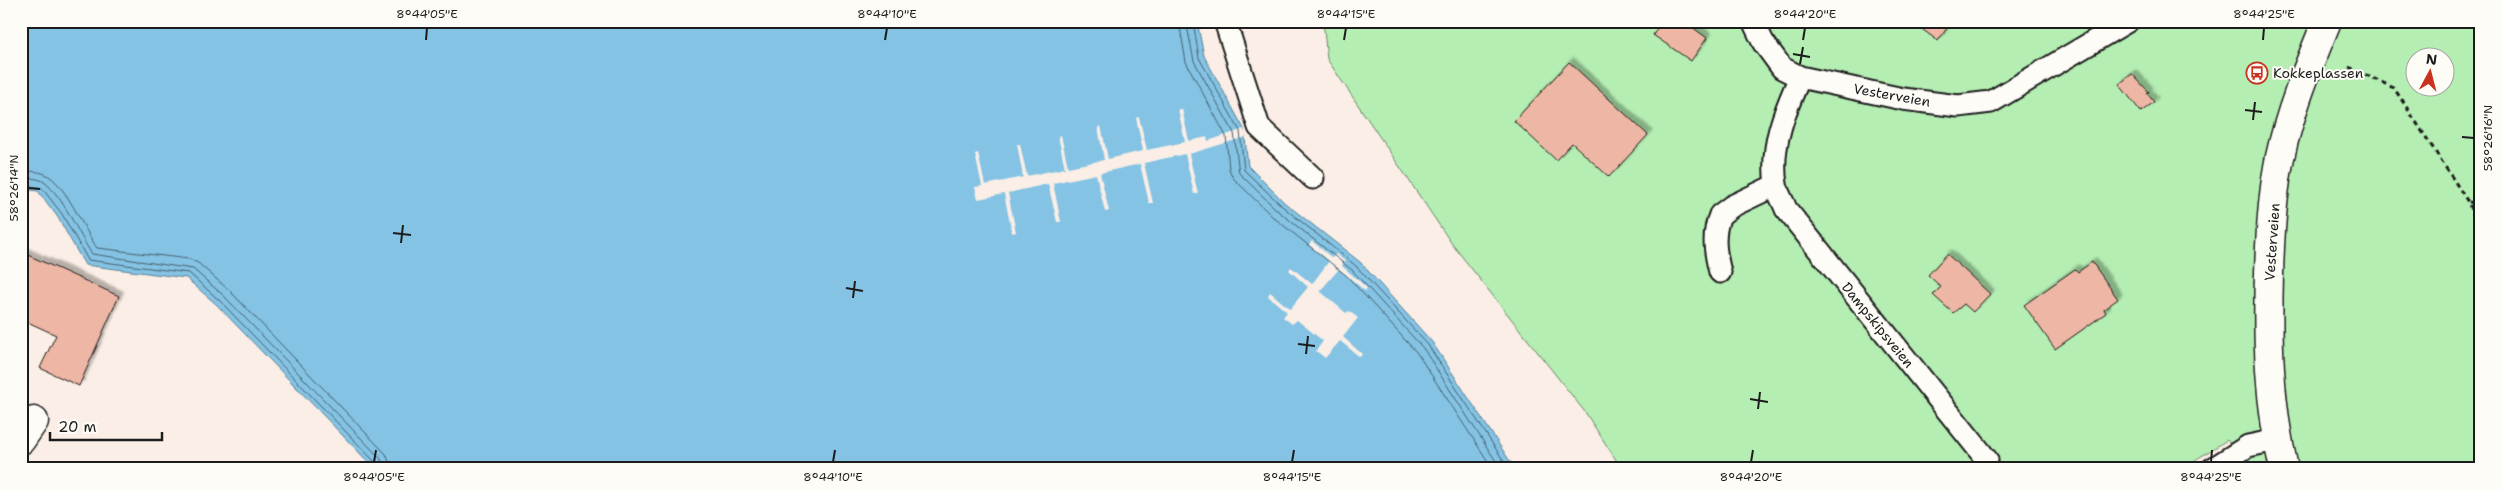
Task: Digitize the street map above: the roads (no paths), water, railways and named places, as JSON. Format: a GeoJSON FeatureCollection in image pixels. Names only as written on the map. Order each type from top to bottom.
{"type":"FeatureCollection","features":[{"type":"Feature","properties":{"kind":"main road","name":"Vesterveien"},"geometry":{"type":"LineString","coordinates":[[2284,469],[2277,440],[2267,336],[2270,234],[2280,157],[2304,76],[2327,21]]}},
{"type":"Feature","properties":{"kind":"lane"},"geometry":{"type":"LineString","coordinates":[[1225,21],[1259,128],[1313,178]]}},
{"type":"Feature","properties":{"kind":"lane","name":"Vesterveien"},"geometry":{"type":"LineString","coordinates":[[1753,21],[1762,42],[1782,68],[1800,77],[1903,99],[1958,106],[1991,102],[2128,21]]}},
{"type":"Feature","properties":{"kind":"lane","name":"Dampskipsveien"},"geometry":{"type":"LineString","coordinates":[[1800,77],[1789,102],[1779,134],[1775,153],[1776,185],[1794,221],[1987,460]]}},
{"type":"Feature","properties":{"kind":"lane"},"geometry":{"type":"LineString","coordinates":[[1720,272],[1715,253],[1714,237],[1720,215],[1732,206],[1776,185]]}},
{"type":"Feature","properties":{"kind":"lane"},"geometry":{"type":"LineString","coordinates":[[2212,469],[2248,446],[2277,440]]}},
{"type":"Feature","properties":{"kind":"water"},"geometry":{"type":"Polygon","coordinates":[[[21,21],[1197,21],[1204,56],[1244,129],[1248,166],[1285,203],[1360,262],[1432,342],[1515,469],[375,469],[216,304],[186,278],[85,265],[57,216],[38,191],[21,189],[21,21]]]}},
{"type":"Feature","properties":{"kind":"place","name":"Kokkeplassen"},"geometry":{"type":"Point","coordinates":[2257,73]}}]}
